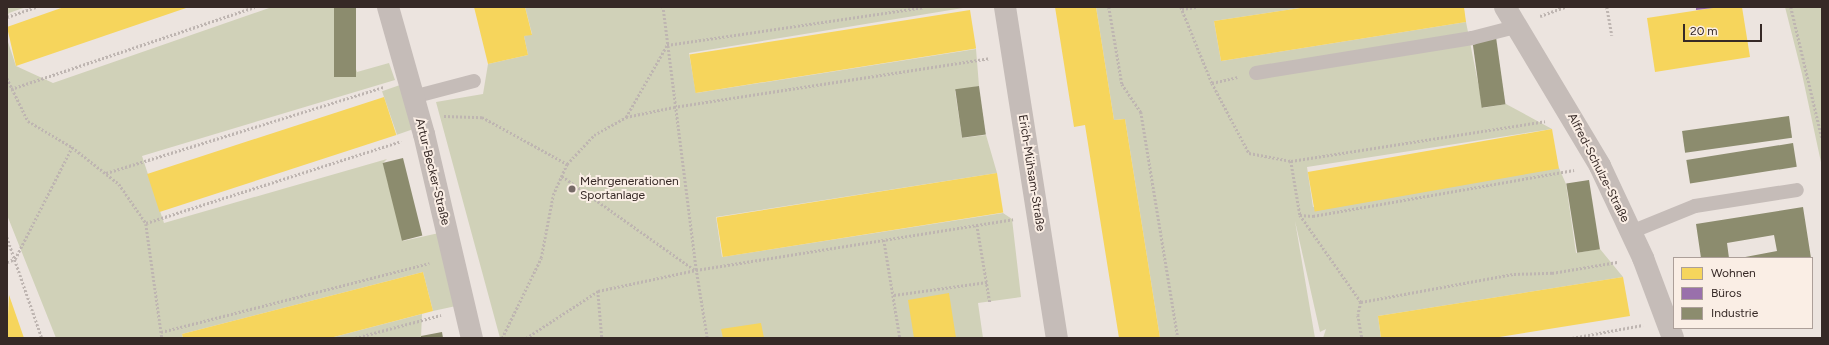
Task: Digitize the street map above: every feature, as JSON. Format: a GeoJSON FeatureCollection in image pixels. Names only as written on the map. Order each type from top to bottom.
{"type":"FeatureCollection","features":[{"type":"Feature","properties":{"kind":"street","name":"Artur-Becker-Straße"},"geometry":{"type":"LineString","coordinates":[[388,7],[424,134],[472,338]]}},
{"type":"Feature","properties":{"kind":"street","name":"Erich-Mühsam-Straße"},"geometry":{"type":"LineString","coordinates":[[1005,7],[1057,338]]}},
{"type":"Feature","properties":{"kind":"street","name":"Alfred-Schulze-Straße"},"geometry":{"type":"LineString","coordinates":[[1505,7],[1519,26],[1600,166],[1643,258],[1670,329]]}},
{"type":"Feature","properties":{"kind":"lane"},"geometry":{"type":"LineString","coordinates":[[1256,73],[1472,38],[1519,26]]}},
{"type":"Feature","properties":{"kind":"lane"},"geometry":{"type":"LineString","coordinates":[[411,88],[474,82]]}},
{"type":"Feature","properties":{"kind":"lane"},"geometry":{"type":"LineString","coordinates":[[1631,232],[1695,206],[1797,190]]}},
{"type":"Feature","properties":{"kind":"path"},"geometry":{"type":"LineString","coordinates":[[7,17],[36,7]]}},
{"type":"Feature","properties":{"kind":"path"},"geometry":{"type":"LineString","coordinates":[[11,89],[255,7]]}},
{"type":"Feature","properties":{"kind":"path"},"geometry":{"type":"LineString","coordinates":[[663,7],[674,107],[696,270],[707,338]]}},
{"type":"Feature","properties":{"kind":"path"},"geometry":{"type":"LineString","coordinates":[[667,45],[923,7]]}},
{"type":"Feature","properties":{"kind":"path"},"geometry":{"type":"LineString","coordinates":[[1109,7],[1122,84],[1141,112],[1178,338]]}},
{"type":"Feature","properties":{"kind":"path"},"geometry":{"type":"LineString","coordinates":[[1196,7],[1181,8],[1212,83],[1249,153],[1291,161],[1573,117]]}},
{"type":"Feature","properties":{"kind":"path"},"geometry":{"type":"LineString","coordinates":[[1519,26],[1554,8],[1566,7]]}},
{"type":"Feature","properties":{"kind":"path"},"geometry":{"type":"LineString","coordinates":[[1607,7],[1612,36]]}},
{"type":"Feature","properties":{"kind":"path"},"geometry":{"type":"LineString","coordinates":[[1791,7],[1822,138]]}},
{"type":"Feature","properties":{"kind":"path"},"geometry":{"type":"LineString","coordinates":[[626,117],[667,45]]}},
{"type":"Feature","properties":{"kind":"path"},"geometry":{"type":"LineString","coordinates":[[502,338],[541,258],[553,195],[567,164],[594,135],[626,117],[674,107],[1012,55]]}},
{"type":"Feature","properties":{"kind":"path"},"geometry":{"type":"LineString","coordinates":[[1212,83],[1256,73]]}},
{"type":"Feature","properties":{"kind":"path"},"geometry":{"type":"LineString","coordinates":[[7,78],[11,89],[28,121],[72,147],[119,184],[146,223],[162,338]]}},
{"type":"Feature","properties":{"kind":"path"},"geometry":{"type":"LineString","coordinates":[[106,173],[411,88]]}},
{"type":"Feature","properties":{"kind":"path"},"geometry":{"type":"LineString","coordinates":[[146,223],[424,134],[434,116],[482,117],[567,164]]}},
{"type":"Feature","properties":{"kind":"path"},"geometry":{"type":"LineString","coordinates":[[7,262],[15,259],[72,147]]}},
{"type":"Feature","properties":{"kind":"path"},"geometry":{"type":"LineString","coordinates":[[1291,161],[1300,215],[1361,302],[1358,315],[1362,338]]}},
{"type":"Feature","properties":{"kind":"path"},"geometry":{"type":"LineString","coordinates":[[1300,215],[1313,216],[1600,166]]}},
{"type":"Feature","properties":{"kind":"path"},"geometry":{"type":"LineString","coordinates":[[562,176],[696,270]]}},
{"type":"Feature","properties":{"kind":"path"},"geometry":{"type":"LineString","coordinates":[[526,338],[598,291],[696,270],[1038,215]]}},
{"type":"Feature","properties":{"kind":"path"},"geometry":{"type":"LineString","coordinates":[[978,225],[990,303]]}},
{"type":"Feature","properties":{"kind":"path"},"geometry":{"type":"LineString","coordinates":[[7,237],[42,338]]}},
{"type":"Feature","properties":{"kind":"path"},"geometry":{"type":"LineString","coordinates":[[884,240],[900,338]]}},
{"type":"Feature","properties":{"kind":"path"},"geometry":{"type":"LineString","coordinates":[[161,332],[453,257]]}},
{"type":"Feature","properties":{"kind":"path"},"geometry":{"type":"LineString","coordinates":[[1361,302],[1514,274],[1552,273],[1643,258]]}},
{"type":"Feature","properties":{"kind":"path"},"geometry":{"type":"LineString","coordinates":[[894,295],[987,282]]}},
{"type":"Feature","properties":{"kind":"path"},"geometry":{"type":"LineString","coordinates":[[598,291],[602,338]]}},
{"type":"Feature","properties":{"kind":"path"},"geometry":{"type":"LineString","coordinates":[[355,338],[465,309]]}},
{"type":"Feature","properties":{"kind":"path"},"geometry":{"type":"LineString","coordinates":[[1572,338],[1670,329]]}},
{"type":"Feature","properties":{"kind":"green space"},"geometry":{"type":"Polygon","coordinates":[[[7,7],[26,7],[9,13],[7,17],[7,7]]]}},
{"type":"Feature","properties":{"kind":"green space"},"geometry":{"type":"Polygon","coordinates":[[[272,7],[334,7],[357,72],[389,63],[395,80],[142,156],[164,223],[387,159],[383,163],[403,241],[439,233],[456,306],[433,311],[423,272],[182,334],[183,338],[56,338],[7,215],[7,39],[16,66],[53,83],[272,7]]]}},
{"type":"Feature","properties":{"kind":"green space"},"geometry":{"type":"Polygon","coordinates":[[[525,7],[969,7],[689,53],[696,93],[976,49],[979,86],[955,91],[962,138],[986,135],[997,173],[716,217],[722,257],[1003,213],[1012,219],[1021,297],[978,303],[983,338],[500,338],[436,102],[483,94],[488,64],[528,55],[524,36],[532,34],[525,7]]]}},
{"type":"Feature","properties":{"kind":"green space"},"geometry":{"type":"Polygon","coordinates":[[[1096,7],[1307,7],[1214,21],[1221,61],[1466,22],[1483,108],[1506,104],[1552,129],[1307,167],[1313,207],[1559,168],[1566,184],[1576,253],[1600,249],[1623,277],[1378,316],[1381,338],[1323,338],[1326,329],[1320,332],[1295,221],[1315,338],[1160,338],[1125,119],[1114,120],[1096,7]]]}},
{"type":"Feature","properties":{"kind":"green space"},"geometry":{"type":"Polygon","coordinates":[[[1785,7],[1822,7],[1822,167],[1802,74],[1785,7]]]}},
{"type":"Feature","properties":{"kind":"green space"},"geometry":{"type":"Polygon","coordinates":[[[400,85],[415,128],[397,135],[382,91],[400,85]]]}},
{"type":"Feature","properties":{"kind":"green space"},"geometry":{"type":"Polygon","coordinates":[[[422,314],[421,338],[330,338],[422,314]]]}},
{"type":"Feature","properties":{"kind":"building: Wohnen"},"geometry":{"type":"Polygon","coordinates":[[[64,7],[189,7],[16,66],[7,27],[64,7]]]}},
{"type":"Feature","properties":{"kind":"building: Wohnen"},"geometry":{"type":"Polygon","coordinates":[[[474,7],[525,7],[532,35],[524,36],[528,55],[488,64],[474,7]]]}},
{"type":"Feature","properties":{"kind":"building: Wohnen"},"geometry":{"type":"Polygon","coordinates":[[[1055,7],[1096,7],[1114,120],[1125,119],[1160,338],[1119,338],[1085,125],[1074,127],[1055,7]]]}},
{"type":"Feature","properties":{"kind":"building: Wohnen"},"geometry":{"type":"Polygon","coordinates":[[[1307,7],[1464,7],[1466,22],[1221,61],[1214,21],[1307,7]]]}},
{"type":"Feature","properties":{"kind":"building: Wohnen"},"geometry":{"type":"Polygon","coordinates":[[[1719,7],[1742,7],[1750,57],[1655,72],[1647,18],[1719,7]]]}},
{"type":"Feature","properties":{"kind":"building: Wohnen"},"geometry":{"type":"Polygon","coordinates":[[[970,10],[976,49],[696,93],[689,54],[970,10]]]}},
{"type":"Feature","properties":{"kind":"building: Wohnen"},"geometry":{"type":"Polygon","coordinates":[[[384,97],[396,135],[160,212],[147,174],[384,97]]]}},
{"type":"Feature","properties":{"kind":"building: Wohnen"},"geometry":{"type":"Polygon","coordinates":[[[1552,129],[1559,168],[1315,211],[1308,172],[1552,129]]]}},
{"type":"Feature","properties":{"kind":"building: Wohnen"},"geometry":{"type":"Polygon","coordinates":[[[997,173],[1003,213],[723,257],[716,217],[997,173]]]}},
{"type":"Feature","properties":{"kind":"building: Wohnen"},"geometry":{"type":"Polygon","coordinates":[[[423,272],[433,311],[330,338],[183,338],[182,334],[423,272]]]}},
{"type":"Feature","properties":{"kind":"building: Wohnen"},"geometry":{"type":"Polygon","coordinates":[[[1623,277],[1630,316],[1493,338],[1381,338],[1378,316],[1623,277]]]}},
{"type":"Feature","properties":{"kind":"building: Wohnen"},"geometry":{"type":"Polygon","coordinates":[[[949,293],[956,338],[914,338],[908,300],[949,293]]]}},
{"type":"Feature","properties":{"kind":"building: Wohnen"},"geometry":{"type":"Polygon","coordinates":[[[9,295],[24,338],[7,338],[9,295]]]}},
{"type":"Feature","properties":{"kind":"building: Wohnen"},"geometry":{"type":"Polygon","coordinates":[[[761,323],[764,338],[723,338],[721,329],[761,323]]]}},
{"type":"Feature","properties":{"kind":"building: Büros"},"geometry":{"type":"Polygon","coordinates":[[[1696,7],[1713,7],[1713,8],[1696,10],[1696,7]]]}},
{"type":"Feature","properties":{"kind":"building: Industrie"},"geometry":{"type":"Polygon","coordinates":[[[334,7],[356,7],[356,77],[334,77],[334,7]]]}},
{"type":"Feature","properties":{"kind":"building: Industrie"},"geometry":{"type":"Polygon","coordinates":[[[1496,37],[1505,104],[1482,108],[1472,40],[1496,37]]]}},
{"type":"Feature","properties":{"kind":"building: Industrie"},"geometry":{"type":"Polygon","coordinates":[[[979,86],[986,135],[962,138],[955,89],[979,86]]]}},
{"type":"Feature","properties":{"kind":"building: Industrie"},"geometry":{"type":"Polygon","coordinates":[[[1789,116],[1792,138],[1685,153],[1682,131],[1789,116]]]}},
{"type":"Feature","properties":{"kind":"building: Industrie"},"geometry":{"type":"Polygon","coordinates":[[[1793,143],[1797,167],[1690,184],[1686,160],[1793,143]]]}},
{"type":"Feature","properties":{"kind":"building: Industrie"},"geometry":{"type":"Polygon","coordinates":[[[403,158],[422,236],[402,241],[383,163],[403,158]]]}},
{"type":"Feature","properties":{"kind":"building: Industrie"},"geometry":{"type":"Polygon","coordinates":[[[1589,180],[1600,249],[1577,253],[1566,184],[1589,180]]]}},
{"type":"Feature","properties":{"kind":"building: Industrie"},"geometry":{"type":"Polygon","coordinates":[[[1803,207],[1811,257],[1745,257],[1777,251],[1774,235],[1727,243],[1729,257],[1701,257],[1696,224],[1803,207]]]}},
{"type":"Feature","properties":{"kind":"building: Industrie"},"geometry":{"type":"Polygon","coordinates":[[[442,332],[443,338],[421,338],[421,336],[442,332]]]}},
{"type":"Feature","properties":{"kind":"place","name":"Mehrgenerationen Sportanlage"},"geometry":{"type":"Point","coordinates":[572,189]}}]}
